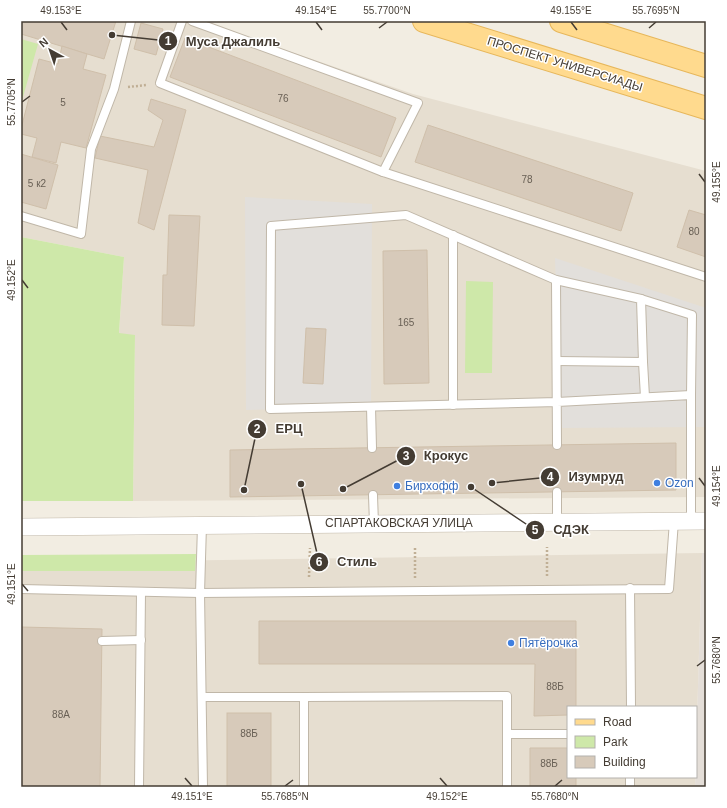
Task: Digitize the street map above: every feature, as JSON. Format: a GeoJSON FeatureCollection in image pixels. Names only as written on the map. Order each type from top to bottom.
{"type":"FeatureCollection","features":[{"type":"Feature","properties":{"kind":"main road","name":"ПРОСПЕКТ УНИВЕРСИАДЫ"},"geometry":{"type":"LineString","coordinates":[[424,21],[706,108]]}},
{"type":"Feature","properties":{"kind":"main road"},"geometry":{"type":"LineString","coordinates":[[561,21],[706,66]]}},
{"type":"Feature","properties":{"kind":"street","name":"СПАРТАКОВСКАЯ УЛИЦА"},"geometry":{"type":"LineString","coordinates":[[21,527],[699,521]]}},
{"type":"Feature","properties":{"kind":"lane"},"geometry":{"type":"LineString","coordinates":[[21,216],[81,234],[90,148],[114,89],[131,21]]}},
{"type":"Feature","properties":{"kind":"lane"},"geometry":{"type":"LineString","coordinates":[[182,21],[160,83],[383,172],[706,277]]}},
{"type":"Feature","properties":{"kind":"lane"},"geometry":{"type":"LineString","coordinates":[[192,21],[418,103],[383,172]]}},
{"type":"Feature","properties":{"kind":"lane"},"geometry":{"type":"LineString","coordinates":[[691,395],[557,402],[270,409],[271,226],[406,215],[556,280],[641,299],[692,315],[691,395],[699,521]]}},
{"type":"Feature","properties":{"kind":"lane"},"geometry":{"type":"LineString","coordinates":[[453,235],[453,405]]}},
{"type":"Feature","properties":{"kind":"lane"},"geometry":{"type":"LineString","coordinates":[[556,280],[557,445]]}},
{"type":"Feature","properties":{"kind":"lane"},"geometry":{"type":"LineString","coordinates":[[641,299],[642,362],[645,397]]}},
{"type":"Feature","properties":{"kind":"lane"},"geometry":{"type":"LineString","coordinates":[[557,361],[642,362]]}},
{"type":"Feature","properties":{"kind":"lane"},"geometry":{"type":"LineString","coordinates":[[372,407],[372,448]]}},
{"type":"Feature","properties":{"kind":"lane"},"geometry":{"type":"LineString","coordinates":[[557,492],[557,522]]}},
{"type":"Feature","properties":{"kind":"lane"},"geometry":{"type":"LineString","coordinates":[[373,495],[374,524]]}},
{"type":"Feature","properties":{"kind":"lane"},"geometry":{"type":"LineString","coordinates":[[21,589],[200,593],[630,588],[668,589],[674,521]]}},
{"type":"Feature","properties":{"kind":"lane"},"geometry":{"type":"LineString","coordinates":[[202,525],[200,593],[203,787]]}},
{"type":"Feature","properties":{"kind":"lane"},"geometry":{"type":"LineString","coordinates":[[630,588],[630,706]]}},
{"type":"Feature","properties":{"kind":"lane"},"geometry":{"type":"LineString","coordinates":[[139,787],[141,592]]}},
{"type":"Feature","properties":{"kind":"lane"},"geometry":{"type":"LineString","coordinates":[[102,641],[140,640]]}},
{"type":"Feature","properties":{"kind":"lane"},"geometry":{"type":"LineString","coordinates":[[202,697],[507,696],[506,787]]}},
{"type":"Feature","properties":{"kind":"lane"},"geometry":{"type":"LineString","coordinates":[[304,697],[304,787]]}},
{"type":"Feature","properties":{"kind":"lane"},"geometry":{"type":"LineString","coordinates":[[507,734],[567,734]]}},
{"type":"Feature","properties":{"kind":"path"},"geometry":{"type":"LineString","coordinates":[[114,89],[160,83]]}},
{"type":"Feature","properties":{"kind":"path"},"geometry":{"type":"LineString","coordinates":[[414,591],[415,546]]}},
{"type":"Feature","properties":{"kind":"path"},"geometry":{"type":"LineString","coordinates":[[547,547],[547,589]]}},
{"type":"Feature","properties":{"kind":"path"},"geometry":{"type":"LineString","coordinates":[[308,592],[310,548]]}},
{"type":"Feature","properties":{"kind":"shaded area"},"geometry":{"type":"Polygon","coordinates":[[[21,21],[202,21],[413,94],[706,171],[706,497],[133,501],[135,336],[119,334],[124,257],[21,237],[21,21]]]}},
{"type":"Feature","properties":{"kind":"shaded area"},"geometry":{"type":"Polygon","coordinates":[[[245,197],[372,204],[371,407],[246,410],[245,197]]]}},
{"type":"Feature","properties":{"kind":"shaded area"},"geometry":{"type":"Polygon","coordinates":[[[555,258],[706,308],[706,427],[560,428],[555,258]]]}},
{"type":"Feature","properties":{"kind":"shaded area"},"geometry":{"type":"Polygon","coordinates":[[[702,553],[697,719],[697,706],[567,706],[567,778],[695,778],[695,787],[21,787],[21,563],[702,553]]]}},
{"type":"Feature","properties":{"kind":"shaded area"},"geometry":{"type":"Polygon","coordinates":[[[702,553],[706,553],[706,787],[695,787],[695,778],[697,778],[697,720],[702,553]]]}},
{"type":"Feature","properties":{"kind":"green space"},"geometry":{"type":"Polygon","coordinates":[[[21,39],[38,44],[21,104],[21,39]]]}},
{"type":"Feature","properties":{"kind":"green space"},"geometry":{"type":"Polygon","coordinates":[[[21,237],[124,257],[119,333],[135,335],[133,501],[21,501],[21,237]]]}},
{"type":"Feature","properties":{"kind":"green space"},"geometry":{"type":"Polygon","coordinates":[[[466,281],[493,282],[492,373],[465,373],[466,281]]]}},
{"type":"Feature","properties":{"kind":"green space"},"geometry":{"type":"Polygon","coordinates":[[[196,554],[195,571],[21,571],[21,555],[196,554]]]}},
{"type":"Feature","properties":{"kind":"building"},"geometry":{"type":"Polygon","coordinates":[[[21,21],[116,21],[104,59],[21,34],[21,21]]]}},
{"type":"Feature","properties":{"kind":"building"},"geometry":{"type":"Polygon","coordinates":[[[141,23],[163,29],[156,55],[134,49],[141,23]]]}},
{"type":"Feature","properties":{"kind":"building"},"geometry":{"type":"Polygon","coordinates":[[[185,38],[396,118],[381,157],[170,77],[185,38]]]}},
{"type":"Feature","properties":{"kind":"building"},"geometry":{"type":"Polygon","coordinates":[[[62,46],[87,54],[83,69],[106,75],[86,148],[61,142],[56,163],[32,157],[37,138],[21,134],[21,129],[39,59],[58,64],[62,46]]]}},
{"type":"Feature","properties":{"kind":"building"},"geometry":{"type":"Polygon","coordinates":[[[151,99],[186,110],[154,230],[138,223],[148,170],[95,158],[100,136],[154,147],[163,120],[148,110],[151,99]]]}},
{"type":"Feature","properties":{"kind":"building"},"geometry":{"type":"Polygon","coordinates":[[[428,125],[633,193],[621,231],[415,162],[428,125]]]}},
{"type":"Feature","properties":{"kind":"building"},"geometry":{"type":"Polygon","coordinates":[[[21,154],[58,165],[46,209],[21,202],[21,154]]]}},
{"type":"Feature","properties":{"kind":"building"},"geometry":{"type":"Polygon","coordinates":[[[689,210],[706,215],[706,257],[677,247],[689,210]]]}},
{"type":"Feature","properties":{"kind":"building"},"geometry":{"type":"Polygon","coordinates":[[[169,215],[200,216],[194,326],[162,325],[163,275],[167,275],[169,215]]]}},
{"type":"Feature","properties":{"kind":"building"},"geometry":{"type":"Polygon","coordinates":[[[427,250],[429,383],[384,384],[383,251],[427,250]]]}},
{"type":"Feature","properties":{"kind":"building"},"geometry":{"type":"Polygon","coordinates":[[[306,328],[326,329],[323,384],[303,383],[306,328]]]}},
{"type":"Feature","properties":{"kind":"building"},"geometry":{"type":"Polygon","coordinates":[[[676,443],[676,490],[230,497],[230,450],[676,443]]]}},
{"type":"Feature","properties":{"kind":"building"},"geometry":{"type":"Polygon","coordinates":[[[259,621],[576,621],[576,706],[567,706],[567,715],[534,716],[535,664],[259,664],[259,621]]]}},
{"type":"Feature","properties":{"kind":"building"},"geometry":{"type":"Polygon","coordinates":[[[21,627],[102,629],[100,787],[21,787],[21,627]]]}},
{"type":"Feature","properties":{"kind":"building"},"geometry":{"type":"Polygon","coordinates":[[[227,713],[271,713],[271,787],[227,787],[227,713]]]}},
{"type":"Feature","properties":{"kind":"building"},"geometry":{"type":"Polygon","coordinates":[[[530,748],[567,748],[567,778],[576,778],[576,787],[530,787],[530,748]]]}},
{"type":"Feature","properties":{"kind":"place","name":"Муса Джалиль"},"geometry":{"type":"Point","coordinates":[112,35]}},
{"type":"Feature","properties":{"kind":"place","name":"Изумруд"},"geometry":{"type":"Point","coordinates":[492,483]}},
{"type":"Feature","properties":{"kind":"place","name":"Ozon"},"geometry":{"type":"Point","coordinates":[657,483]}},
{"type":"Feature","properties":{"kind":"place","name":"Стиль"},"geometry":{"type":"Point","coordinates":[301,484]}},
{"type":"Feature","properties":{"kind":"place","name":"Бирхофф"},"geometry":{"type":"Point","coordinates":[397,486]}},
{"type":"Feature","properties":{"kind":"place","name":"СДЭК"},"geometry":{"type":"Point","coordinates":[471,487]}},
{"type":"Feature","properties":{"kind":"place","name":"Крокус"},"geometry":{"type":"Point","coordinates":[343,489]}},
{"type":"Feature","properties":{"kind":"place","name":"ЕРЦ"},"geometry":{"type":"Point","coordinates":[244,490]}},
{"type":"Feature","properties":{"kind":"place","name":"Пятёрочка"},"geometry":{"type":"Point","coordinates":[511,643]}}]}
